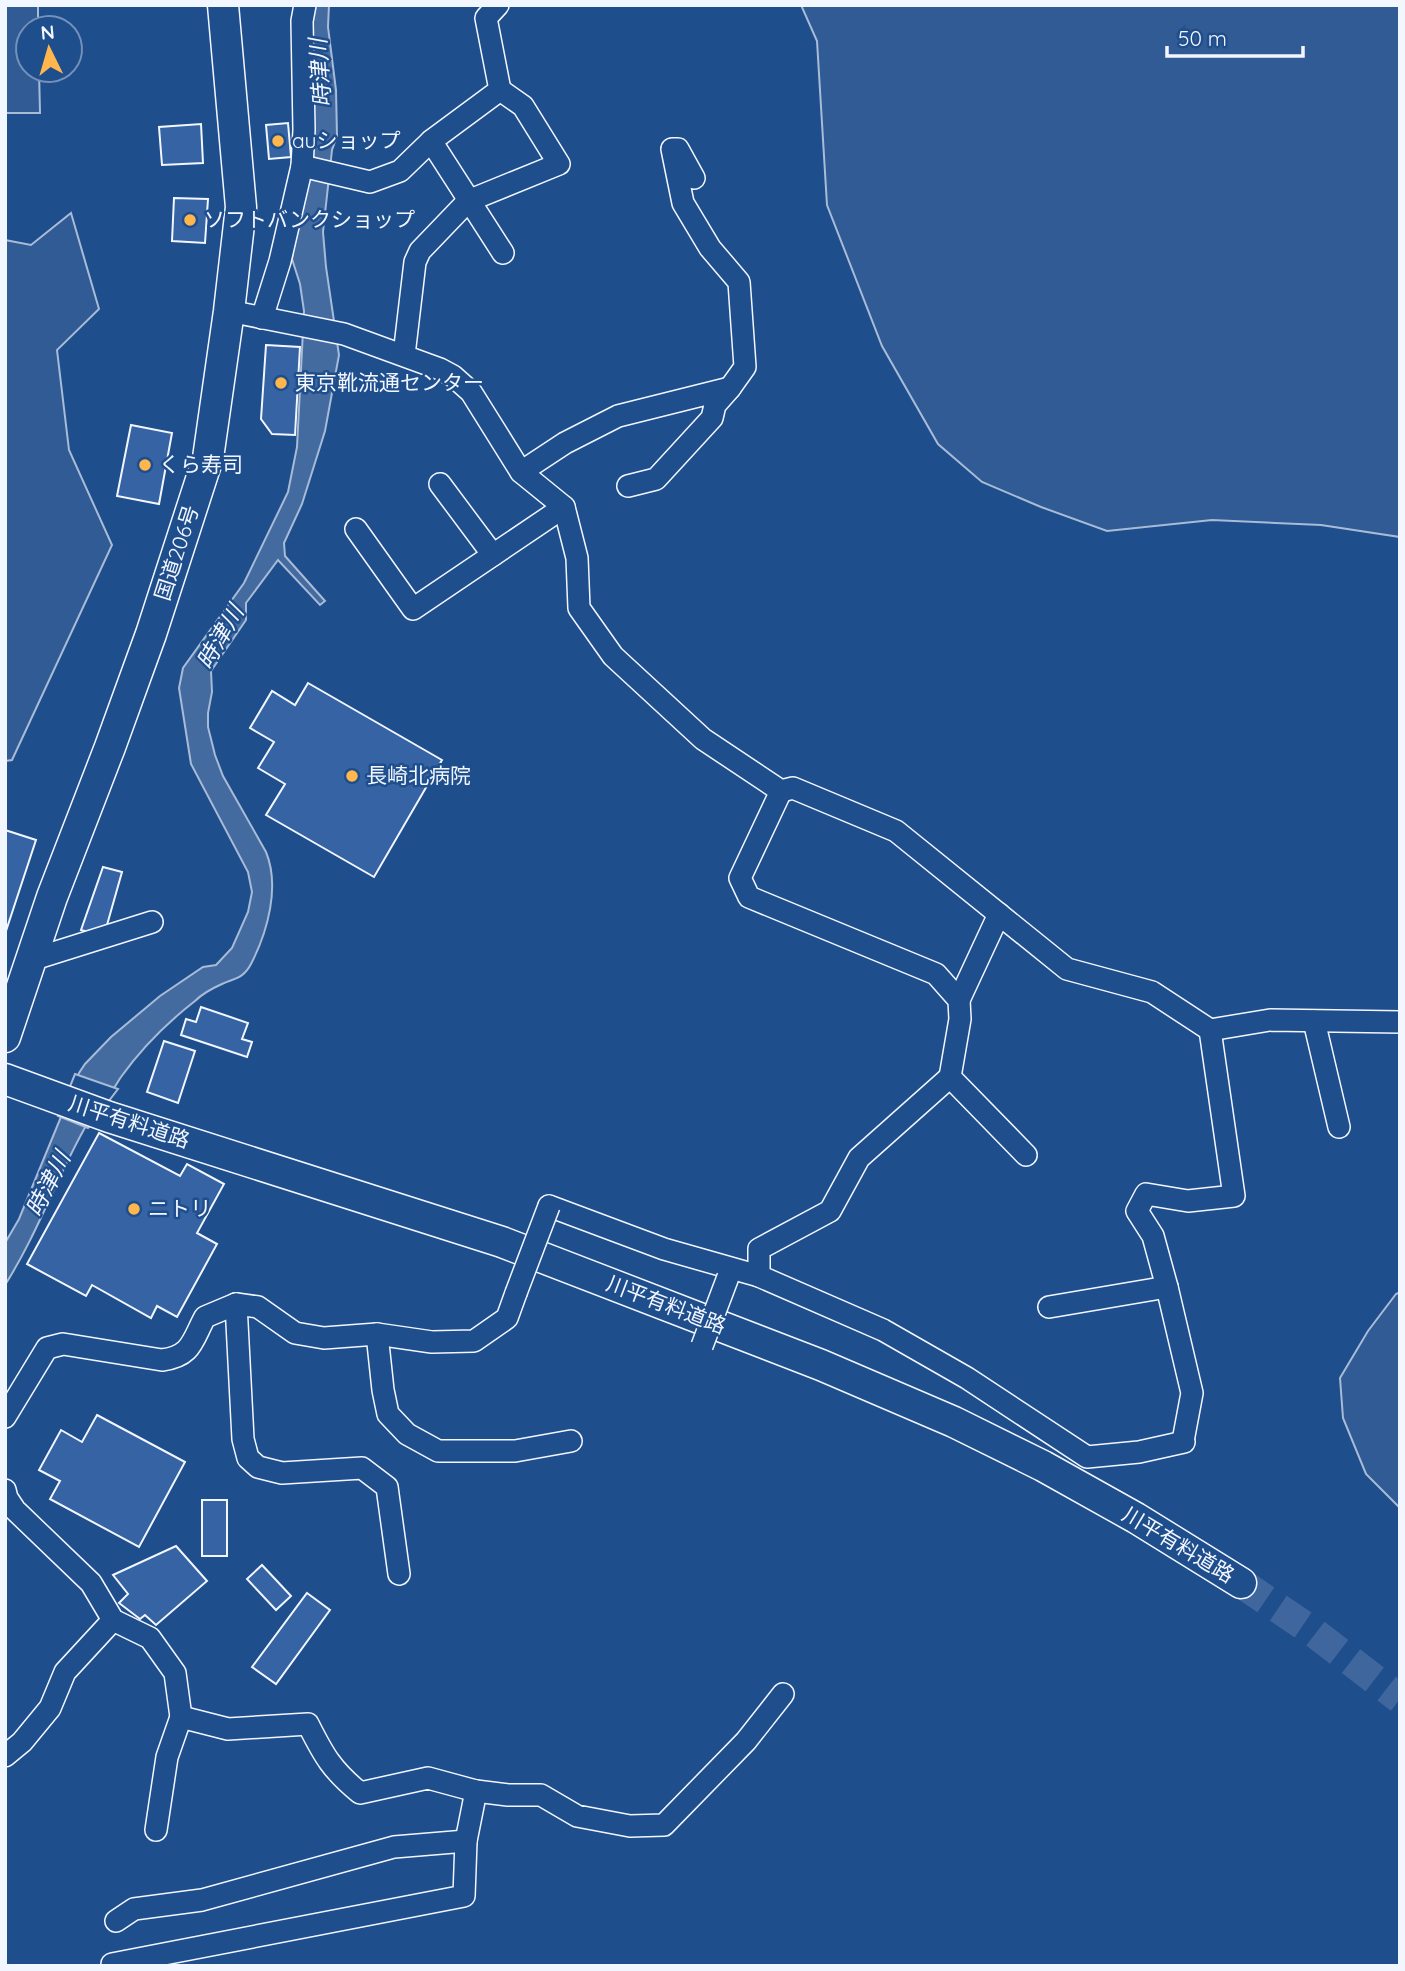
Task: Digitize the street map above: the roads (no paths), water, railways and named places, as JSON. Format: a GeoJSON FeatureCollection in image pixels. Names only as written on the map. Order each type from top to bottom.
{"type":"FeatureCollection","features":[{"type":"Feature","properties":{"kind":"highway","name":"国道206号"},"geometry":{"type":"LineString","coordinates":[[5,1037],[52,897],[151,634],[208,458],[241,207],[223,5]]}},
{"type":"Feature","properties":{"kind":"highway","name":"川平有料道路"},"geometry":{"type":"LineString","coordinates":[[5,1077],[46,1082],[62,1093],[113,1111],[502,1242],[821,1365],[954,1422],[1043,1466],[1243,1576]]}},
{"type":"Feature","properties":{"kind":"street"},"geometry":{"type":"LineString","coordinates":[[262,317],[280,261],[302,166],[302,21],[305,5]]}},
{"type":"Feature","properties":{"kind":"street"},"geometry":{"type":"LineString","coordinates":[[404,355],[415,262],[420,251],[468,201],[559,164],[523,106],[500,90],[486,18],[498,5]]}},
{"type":"Feature","properties":{"kind":"street"},"geometry":{"type":"LineString","coordinates":[[302,166],[370,182],[400,171],[430,141],[500,90]]}},
{"type":"Feature","properties":{"kind":"street"},"geometry":{"type":"LineString","coordinates":[[430,141],[503,253]]}},
{"type":"Feature","properties":{"kind":"street"},"geometry":{"type":"LineString","coordinates":[[628,486],[656,479],[712,418],[715,405],[745,367],[739,282],[710,248],[683,203],[672,149],[678,149],[694,178]]}},
{"type":"Feature","properties":{"kind":"street"},"geometry":{"type":"LineString","coordinates":[[229,311],[344,334],[446,372],[471,392],[521,472],[564,507],[577,558],[579,608],[613,656],[703,739],[781,791],[793,788],[896,831],[1067,969],[1152,992],[1210,1030],[1270,1020],[1400,1022]]}},
{"type":"Feature","properties":{"kind":"street"},"geometry":{"type":"LineString","coordinates":[[521,472],[565,443],[618,416],[730,388]]}},
{"type":"Feature","properties":{"kind":"street"},"geometry":{"type":"LineString","coordinates":[[440,484],[493,555]]}},
{"type":"Feature","properties":{"kind":"street"},"geometry":{"type":"LineString","coordinates":[[356,529],[413,609],[564,507]]}},
{"type":"Feature","properties":{"kind":"street"},"geometry":{"type":"LineString","coordinates":[[781,791],[740,878],[749,897],[936,974],[959,1000]]}},
{"type":"Feature","properties":{"kind":"street"},"geometry":{"type":"LineString","coordinates":[[759,1276],[759,1249],[830,1211],[859,1157],[950,1077],[960,1019],[959,1000],[999,914]]}},
{"type":"Feature","properties":{"kind":"street"},"geometry":{"type":"LineString","coordinates":[[31,960],[152,922]]}},
{"type":"Feature","properties":{"kind":"street"},"geometry":{"type":"LineString","coordinates":[[1314,1021],[1339,1127]]}},
{"type":"Feature","properties":{"kind":"street"},"geometry":{"type":"LineString","coordinates":[[5,1417],[47,1348],[62,1344],[162,1360],[178,1358],[188,1349],[205,1317],[236,1304],[258,1307],[295,1333],[324,1338],[377,1334],[432,1342],[474,1341],[507,1318],[549,1206],[664,1250],[759,1276],[883,1330],[967,1378],[1087,1457],[1139,1452],[1183,1441],[1192,1393],[1153,1236],[1138,1211],[1146,1194],[1188,1200],[1234,1196],[1210,1030]]}},
{"type":"Feature","properties":{"kind":"street"},"geometry":{"type":"LineString","coordinates":[[950,1077],[1026,1156]]}},
{"type":"Feature","properties":{"kind":"street"},"geometry":{"type":"LineString","coordinates":[[702,1346],[728,1277]]}},
{"type":"Feature","properties":{"kind":"street"},"geometry":{"type":"LineString","coordinates":[[1049,1307],[1167,1287]]}},
{"type":"Feature","properties":{"kind":"street"},"geometry":{"type":"LineString","coordinates":[[236,1304],[243,1439],[248,1458],[258,1467],[282,1474],[362,1468],[387,1487],[399,1574]]}},
{"type":"Feature","properties":{"kind":"street"},"geometry":{"type":"LineString","coordinates":[[377,1334],[388,1414],[407,1434],[438,1451],[515,1451],[570,1441]]}},
{"type":"Feature","properties":{"kind":"street"},"geometry":{"type":"LineString","coordinates":[[5,1490],[7,1499],[15,1510],[91,1583],[113,1620],[150,1638],[175,1673],[181,1717],[167,1757],[156,1830]]}},
{"type":"Feature","properties":{"kind":"street"},"geometry":{"type":"LineString","coordinates":[[5,1756],[22,1742],[50,1709],[65,1672],[113,1620]]}},
{"type":"Feature","properties":{"kind":"street"},"geometry":{"type":"LineString","coordinates":[[181,1717],[228,1729],[308,1724],[323,1753],[340,1776],[360,1793],[428,1778],[476,1791],[508,1796],[541,1795],[577,1816],[630,1826],[664,1825],[746,1741],[783,1694]]}},
{"type":"Feature","properties":{"kind":"street"},"geometry":{"type":"LineString","coordinates":[[112,1966],[464,1896],[466,1841],[476,1791]]}},
{"type":"Feature","properties":{"kind":"street"},"geometry":{"type":"LineString","coordinates":[[116,1922],[134,1909],[202,1899],[394,1847],[466,1841]]}},
{"type":"Feature","properties":{"kind":"water","name":"時津川"},"geometry":{"type":"Polygon","coordinates":[[[314,5],[329,5],[328,27],[336,90],[337,136],[332,150],[323,232],[339,355],[325,431],[302,504],[284,543],[285,556],[325,601],[320,605],[278,560],[246,603],[246,620],[211,671],[212,692],[208,713],[208,727],[223,776],[266,852],[270,865],[272,894],[267,923],[257,951],[245,973],[204,994],[165,1027],[137,1056],[93,1115],[5,1285],[5,1243],[19,1219],[79,1073],[111,1037],[160,996],[203,967],[216,965],[232,948],[248,912],[252,892],[248,872],[191,764],[179,688],[183,668],[244,583],[288,492],[297,447],[304,311],[300,284],[292,259],[311,130],[310,22],[314,5]]]}},
{"type":"Feature","properties":{"kind":"tunnel"},"geometry":{"type":"LineString","coordinates":[[1241,1583],[1312,1631],[1400,1699]]}},
{"type":"Feature","properties":{"kind":"place","name":"auショップ"},"geometry":{"type":"Point","coordinates":[278,141]}},
{"type":"Feature","properties":{"kind":"place","name":"ソフトバンクショップ"},"geometry":{"type":"Point","coordinates":[190,220]}},
{"type":"Feature","properties":{"kind":"place","name":"東京靴流通センター"},"geometry":{"type":"Point","coordinates":[281,383]}},
{"type":"Feature","properties":{"kind":"place","name":"くら寿司"},"geometry":{"type":"Point","coordinates":[145,465]}},
{"type":"Feature","properties":{"kind":"place","name":"長崎北病院"},"geometry":{"type":"Point","coordinates":[352,776]}},
{"type":"Feature","properties":{"kind":"place","name":"ニトリ"},"geometry":{"type":"Point","coordinates":[134,1209]}}]}
